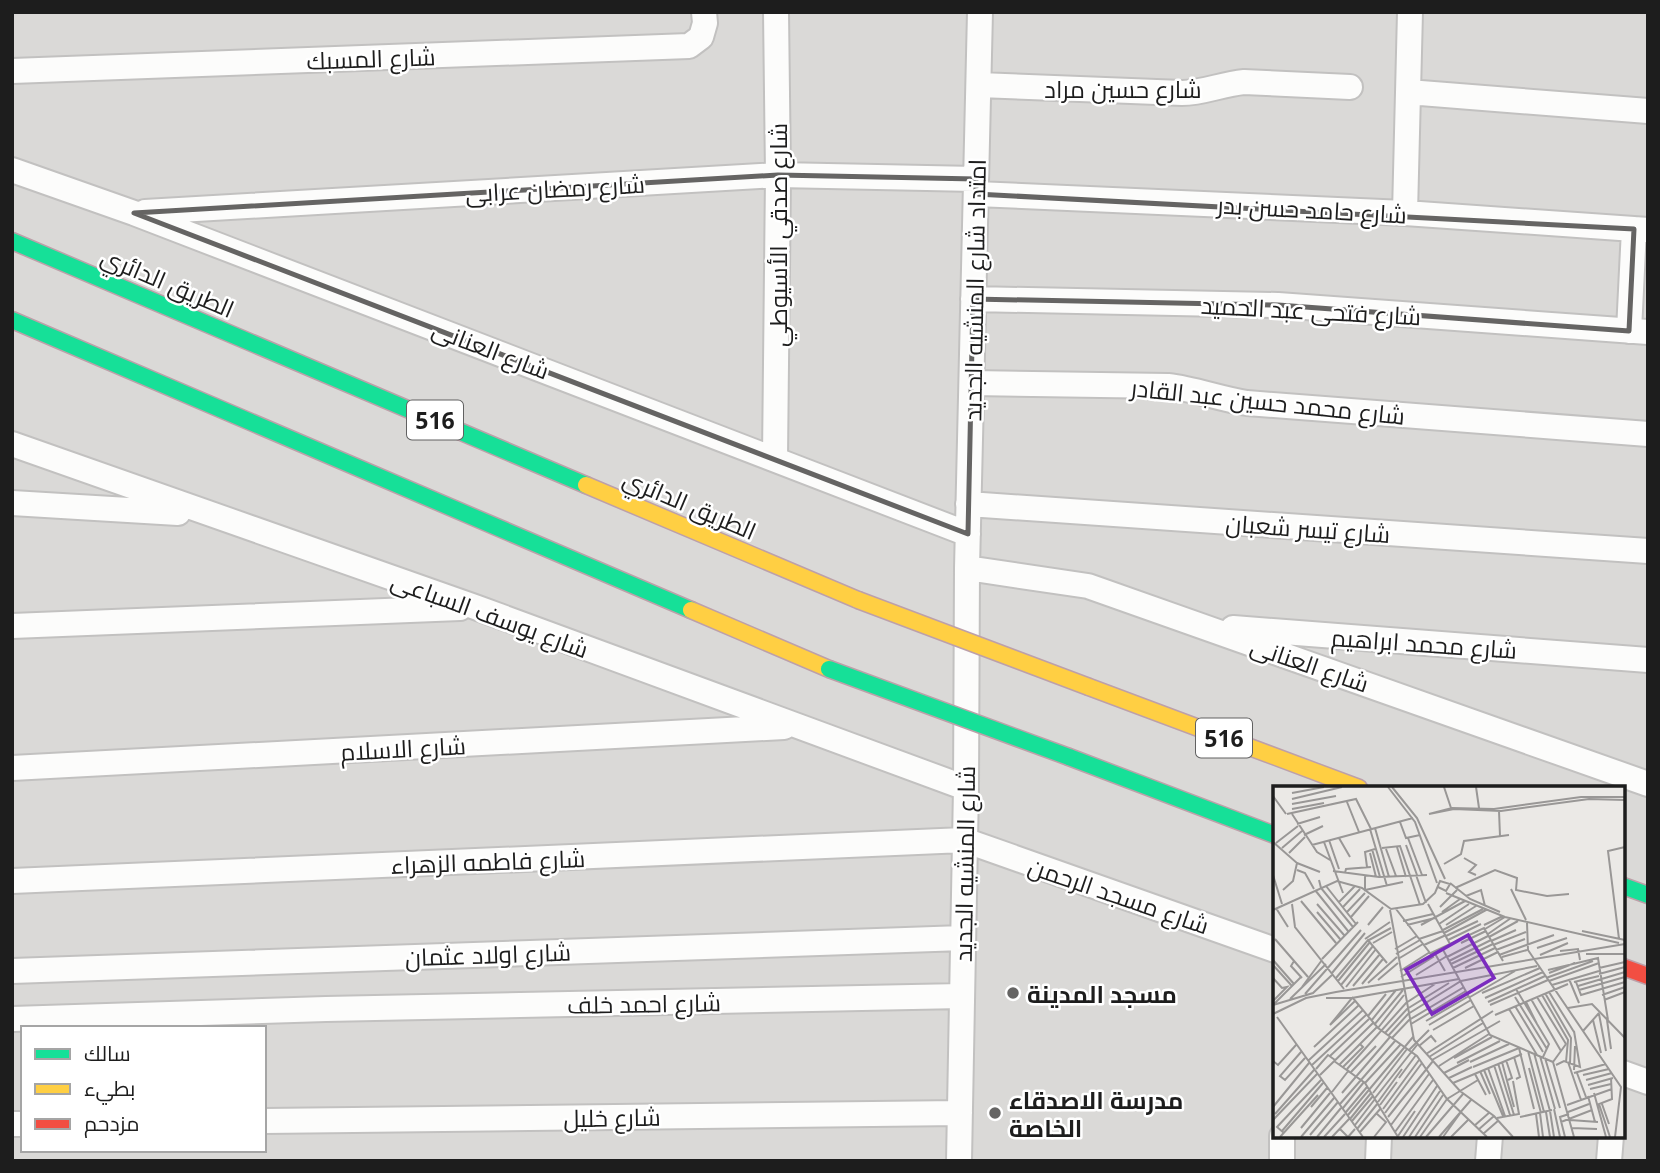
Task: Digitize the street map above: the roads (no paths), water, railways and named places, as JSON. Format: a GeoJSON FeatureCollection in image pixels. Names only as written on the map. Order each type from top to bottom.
{"type":"FeatureCollection","features":[{"type":"Feature","properties":{"kind":"highway","name":"الطريق الدائري"},"geometry":{"type":"LineString","coordinates":[[12,241],[858,600],[1354,786]]}},
{"type":"Feature","properties":{"kind":"highway"},"geometry":{"type":"LineString","coordinates":[[12,320],[829,669],[1273,834]]}},
{"type":"Feature","properties":{"kind":"highway"},"geometry":{"type":"LineString","coordinates":[[1625,887],[1648,895]]}},
{"type":"Feature","properties":{"kind":"highway"},"geometry":{"type":"LineString","coordinates":[[1625,968],[1648,976]]}},
{"type":"Feature","properties":{"kind":"street","name":"شارع المسبك"},"geometry":{"type":"LineString","coordinates":[[12,71],[689,46],[701,37],[705,23],[704,12]]}},
{"type":"Feature","properties":{"kind":"street","name":"شارع صدقي الأسيوطي"},"geometry":{"type":"LineString","coordinates":[[775,458],[778,175],[776,12]]}},
{"type":"Feature","properties":{"kind":"street","name":"امتداد شارع المنشيه الجديد"},"geometry":{"type":"LineString","coordinates":[[967,568],[980,12]]}},
{"type":"Feature","properties":{"kind":"street"},"geometry":{"type":"LineString","coordinates":[[1405,212],[1410,12]]}},
{"type":"Feature","properties":{"kind":"street","name":"شارع حسين مراد"},"geometry":{"type":"LineString","coordinates":[[979,85],[1182,93],[1199,93],[1230,83],[1244,82],[1350,87]]}},
{"type":"Feature","properties":{"kind":"street"},"geometry":{"type":"LineString","coordinates":[[1408,92],[1648,111]]}},
{"type":"Feature","properties":{"kind":"street","name":"شارع العنانى"},"geometry":{"type":"LineString","coordinates":[[12,170],[134,213],[968,534]]}},
{"type":"Feature","properties":{"kind":"street","name":"شارع رمضان عرابى"},"geometry":{"type":"LineString","coordinates":[[134,213],[778,175],[976,186]]}},
{"type":"Feature","properties":{"kind":"street","name":"شارع حامد حسن بدر"},"geometry":{"type":"LineString","coordinates":[[976,186],[1641,229]]}},
{"type":"Feature","properties":{"kind":"street"},"geometry":{"type":"LineString","coordinates":[[1638,332],[1641,229]]}},
{"type":"Feature","properties":{"kind":"street","name":"شارع فتحى عبد الحميد"},"geometry":{"type":"LineString","coordinates":[[974,299],[1278,305],[1638,332]]}},
{"type":"Feature","properties":{"kind":"street","name":"شارع محمد حسين عبد القادر"},"geometry":{"type":"LineString","coordinates":[[972,383],[1168,386],[1190,388],[1247,403],[1648,434]]}},
{"type":"Feature","properties":{"kind":"street","name":"شارع يوسف السباعى"},"geometry":{"type":"LineString","coordinates":[[12,444],[475,607],[794,727],[966,788]]}},
{"type":"Feature","properties":{"kind":"street"},"geometry":{"type":"LineString","coordinates":[[12,503],[206,514]]}},
{"type":"Feature","properties":{"kind":"street","name":"شارع تيسر شعبان"},"geometry":{"type":"LineString","coordinates":[[968,504],[1648,551]]}},
{"type":"Feature","properties":{"kind":"street","name":"شارع العنانى"},"geometry":{"type":"LineString","coordinates":[[967,568],[1088,586],[1648,784]]}},
{"type":"Feature","properties":{"kind":"street","name":"شارع المنشيه الجديد"},"geometry":{"type":"LineString","coordinates":[[959,1161],[967,568]]}},
{"type":"Feature","properties":{"kind":"street"},"geometry":{"type":"LineString","coordinates":[[12,625],[475,607]]}},
{"type":"Feature","properties":{"kind":"street","name":"شارع محمد ابراهيم"},"geometry":{"type":"LineString","coordinates":[[1200,625],[1648,660]]}},
{"type":"Feature","properties":{"kind":"street","name":"شارع الاسلام"},"geometry":{"type":"LineString","coordinates":[[12,768],[794,727]]}},
{"type":"Feature","properties":{"kind":"street","name":"شارع فاطمه الزهراء"},"geometry":{"type":"LineString","coordinates":[[12,881],[964,840]]}},
{"type":"Feature","properties":{"kind":"street","name":"شارع مسجد الرحمن"},"geometry":{"type":"LineString","coordinates":[[964,840],[1273,949]]}},
{"type":"Feature","properties":{"kind":"street","name":"شارع اولاد عثمان"},"geometry":{"type":"LineString","coordinates":[[12,971],[963,938]]}},
{"type":"Feature","properties":{"kind":"street","name":"شارع احمد خلف"},"geometry":{"type":"LineString","coordinates":[[12,1019],[326,1009],[962,996]]}},
{"type":"Feature","properties":{"kind":"street"},"geometry":{"type":"LineString","coordinates":[[1625,1074],[1648,1082]]}},
{"type":"Feature","properties":{"kind":"street","name":"شارع خليل"},"geometry":{"type":"LineString","coordinates":[[266,1121],[960,1113]]}},
{"type":"Feature","properties":{"kind":"street"},"geometry":{"type":"LineString","coordinates":[[1282,1138],[1282,1161]]}},
{"type":"Feature","properties":{"kind":"street"},"geometry":{"type":"LineString","coordinates":[[1378,1161],[1379,1138]]}},
{"type":"Feature","properties":{"kind":"street"},"geometry":{"type":"LineString","coordinates":[[1488,1161],[1490,1138]]}},
{"type":"Feature","properties":{"kind":"street"},"geometry":{"type":"LineString","coordinates":[[1609,1161],[1611,1138]]}},
{"type":"Feature","properties":{"kind":"place","name":"مسجد المدينة"},"geometry":{"type":"Point","coordinates":[1013,993]}},
{"type":"Feature","properties":{"kind":"place","name":"مدرسة الاصدقاء الخاصة"},"geometry":{"type":"Point","coordinates":[995,1113]}}]}
